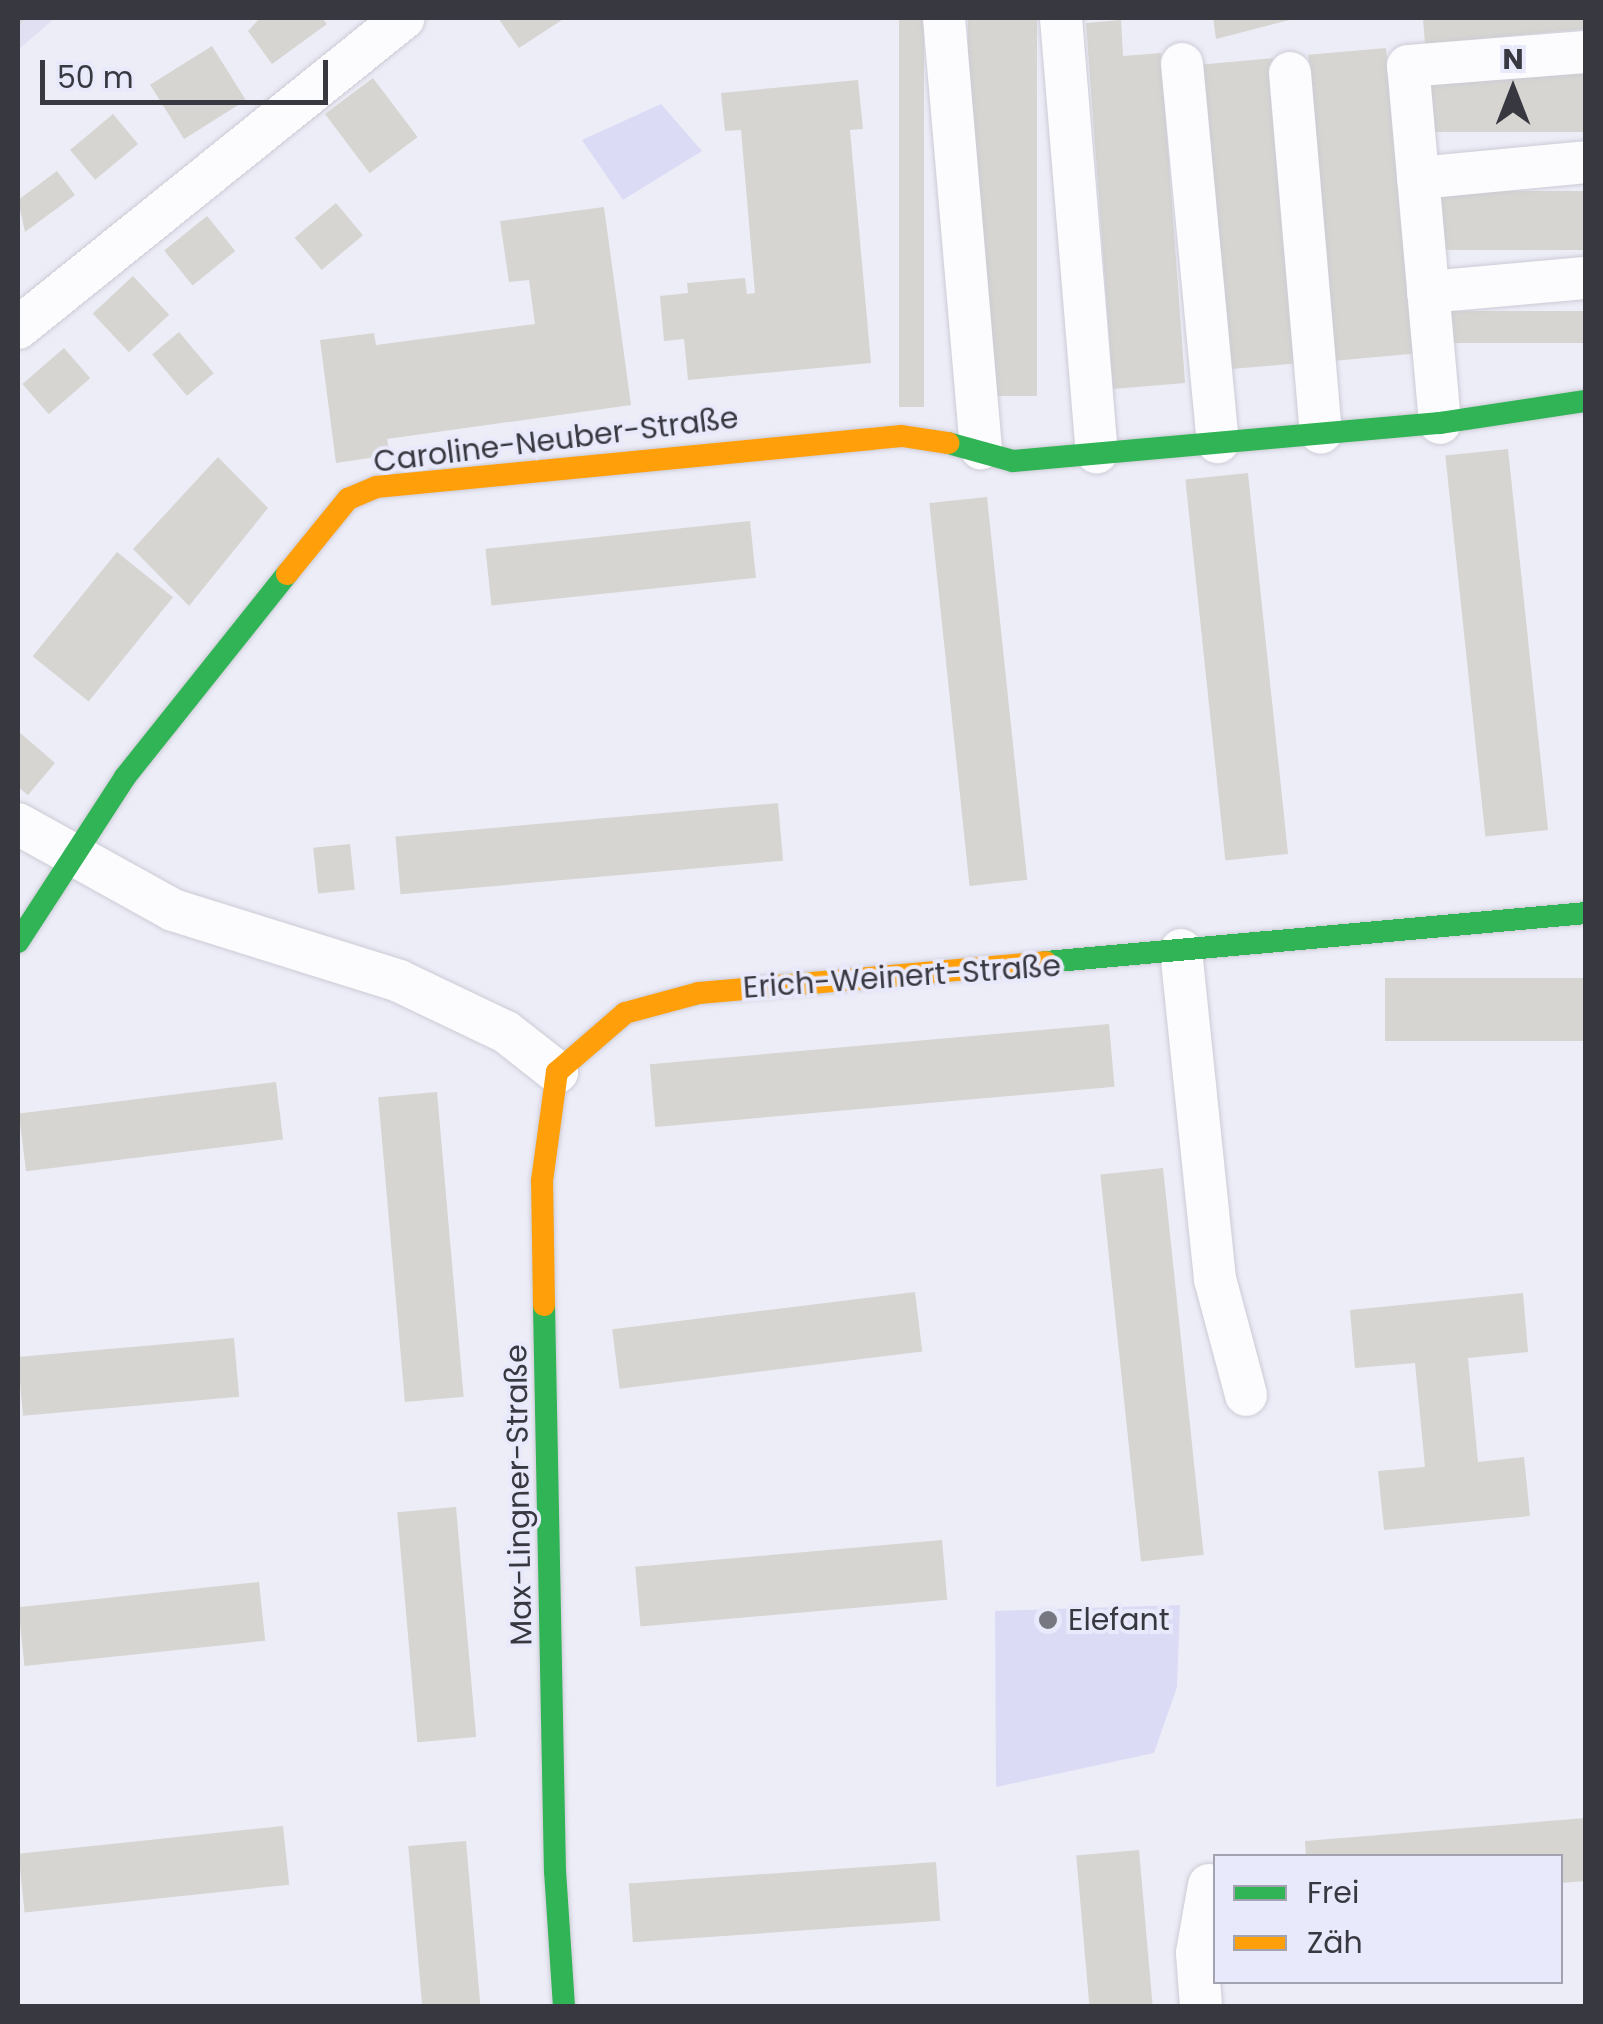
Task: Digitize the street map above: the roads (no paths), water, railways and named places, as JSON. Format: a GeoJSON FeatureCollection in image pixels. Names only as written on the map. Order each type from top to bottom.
{"type":"FeatureCollection","features":[{"type":"Feature","properties":{"kind":"street"},"geometry":{"type":"LineString","coordinates":[[18,328],[404,18]]}},
{"type":"Feature","properties":{"kind":"street"},"geometry":{"type":"LineString","coordinates":[[944,18],[997,455]]}},
{"type":"Feature","properties":{"kind":"street"},"geometry":{"type":"LineString","coordinates":[[1061,18],[1097,453]]}},
{"type":"Feature","properties":{"kind":"street"},"geometry":{"type":"LineString","coordinates":[[1440,422],[1408,66],[1586,52]]}},
{"type":"Feature","properties":{"kind":"street"},"geometry":{"type":"LineString","coordinates":[[1182,64],[1218,442]]}},
{"type":"Feature","properties":{"kind":"street"},"geometry":{"type":"LineString","coordinates":[[1290,73],[1322,433]]}},
{"type":"Feature","properties":{"kind":"street"},"geometry":{"type":"LineString","coordinates":[[1418,178],[1586,162]]}},
{"type":"Feature","properties":{"kind":"street"},"geometry":{"type":"LineString","coordinates":[[1428,292],[1586,278]]}},
{"type":"Feature","properties":{"kind":"street","name":"Caroline-Neuber-Straße"},"geometry":{"type":"LineString","coordinates":[[76,857],[138,761],[324,528],[362,493],[902,436],[997,455],[1097,453],[1440,422],[1586,400]]}},
{"type":"Feature","properties":{"kind":"street"},"geometry":{"type":"LineString","coordinates":[[18,824],[173,910],[399,981],[506,1032],[557,1072]]}},
{"type":"Feature","properties":{"kind":"street"},"geometry":{"type":"LineString","coordinates":[[18,942],[76,857]]}},
{"type":"Feature","properties":{"kind":"street","name":"Erich-Weinert-Straße"},"geometry":{"type":"LineString","coordinates":[[557,1072],[625,1013],[699,994],[1586,912]]}},
{"type":"Feature","properties":{"kind":"street"},"geometry":{"type":"LineString","coordinates":[[1180,950],[1215,1278],[1246,1394]]}},
{"type":"Feature","properties":{"kind":"street","name":"Max-Lingner-Straße"},"geometry":{"type":"LineString","coordinates":[[557,1072],[542,1180],[554,1871],[564,2006]]}},
{"type":"Feature","properties":{"kind":"street"},"geometry":{"type":"LineString","coordinates":[[1201,2006],[1197,1953],[1209,1885]]}},
{"type":"Feature","properties":{"kind":"railway"},"geometry":{"type":"LineString","coordinates":[[18,21],[21,18]]}},
{"type":"Feature","properties":{"kind":"place","name":"Elefant"},"geometry":{"type":"Point","coordinates":[1048,1620]}}]}
